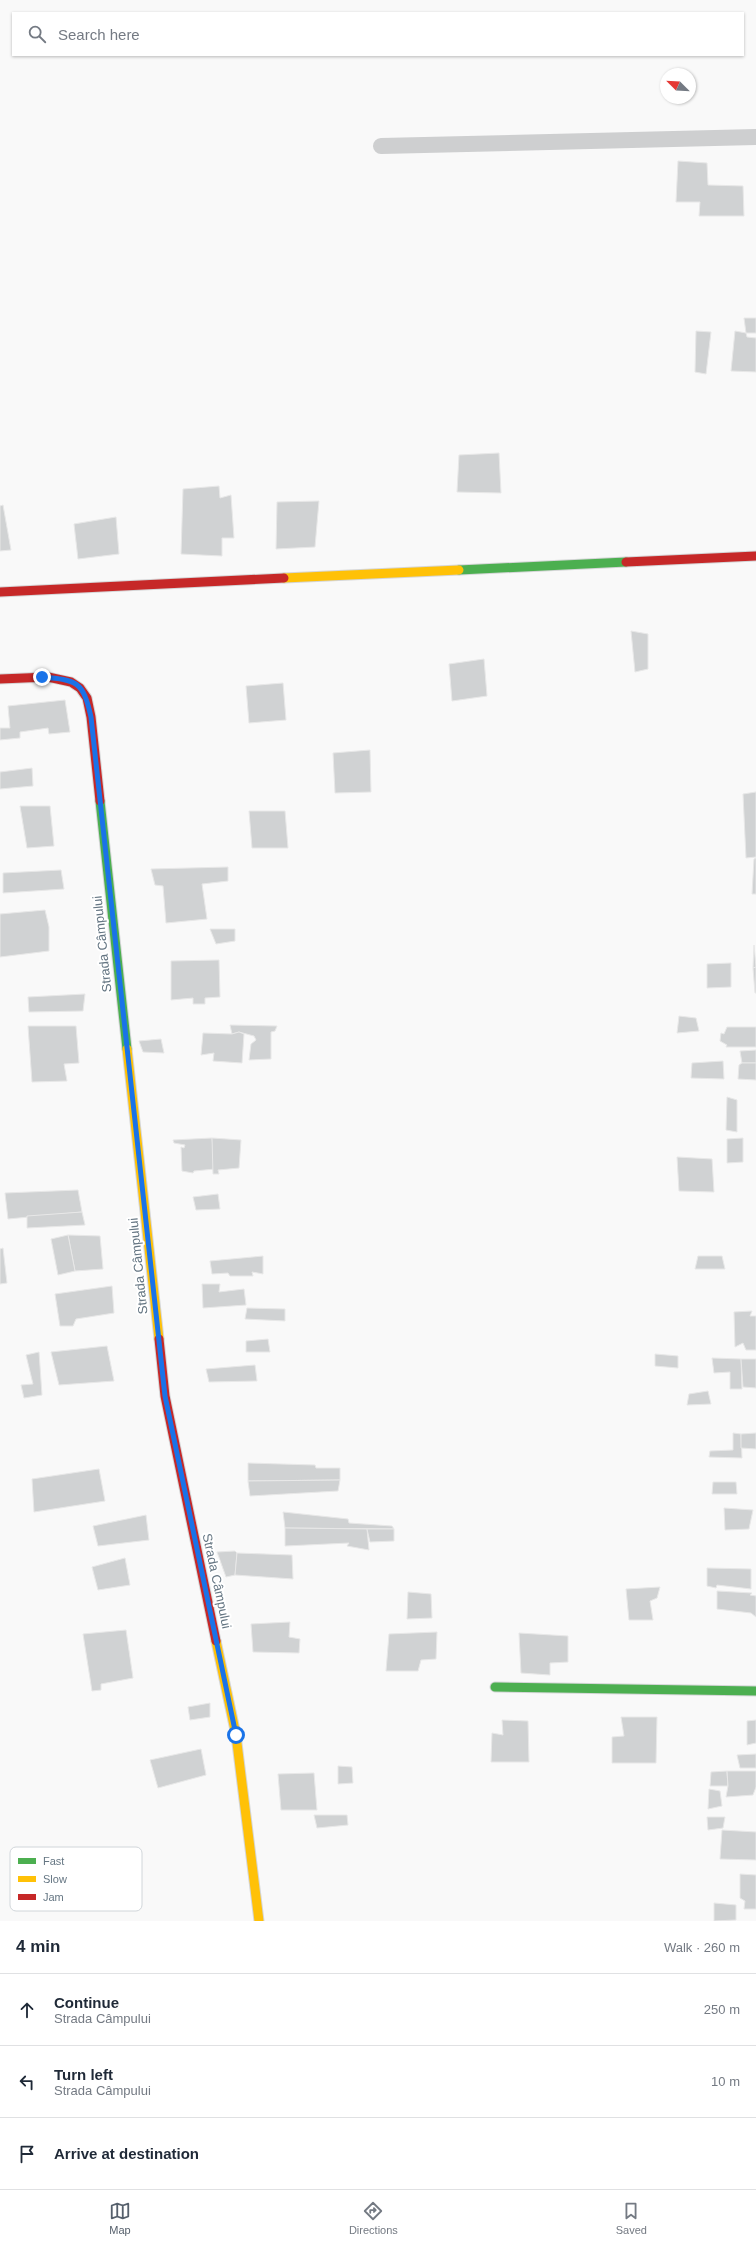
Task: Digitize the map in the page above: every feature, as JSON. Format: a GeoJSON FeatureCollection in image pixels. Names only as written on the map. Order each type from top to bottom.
{"type":"FeatureCollection","features":[{"type":"Feature","properties":{"kind":"street"},"geometry":{"type":"LineString","coordinates":[[0,592],[756,556]]}},
{"type":"Feature","properties":{"kind":"street","name":"Strada Câmpului"},"geometry":{"type":"LineString","coordinates":[[0,679],[42,677],[63,679],[77,684],[86,696],[92,725],[165,1396],[236,1735],[259,1921]]}},
{"type":"Feature","properties":{"kind":"street"},"geometry":{"type":"LineString","coordinates":[[496,1687],[756,1691]]}},
{"type":"Feature","properties":{"kind":"lane"},"geometry":{"type":"LineString","coordinates":[[382,146],[756,137]]}},
{"type":"Feature","properties":{"kind":"building"},"geometry":{"type":"Polygon","coordinates":[[[678,161],[707,163],[708,185],[743,186],[744,216],[699,216],[700,202],[676,202],[678,161]]]}},
{"type":"Feature","properties":{"kind":"building"},"geometry":{"type":"Polygon","coordinates":[[[744,318],[756,318],[756,333],[746,333],[744,318]]]}},
{"type":"Feature","properties":{"kind":"building"},"geometry":{"type":"Polygon","coordinates":[[[696,331],[711,332],[706,374],[695,372],[696,331]]]}},
{"type":"Feature","properties":{"kind":"building"},"geometry":{"type":"Polygon","coordinates":[[[735,331],[746,333],[747,337],[756,338],[756,372],[731,371],[735,331]]]}},
{"type":"Feature","properties":{"kind":"building"},"geometry":{"type":"Polygon","coordinates":[[[499,453],[501,493],[457,492],[459,455],[499,453]]]}},
{"type":"Feature","properties":{"kind":"building"},"geometry":{"type":"Polygon","coordinates":[[[219,486],[220,498],[231,495],[234,538],[222,538],[222,556],[181,554],[183,489],[219,486]]]}},
{"type":"Feature","properties":{"kind":"building"},"geometry":{"type":"Polygon","coordinates":[[[319,501],[315,547],[276,549],[277,502],[319,501]]]}},
{"type":"Feature","properties":{"kind":"building"},"geometry":{"type":"Polygon","coordinates":[[[3,505],[11,550],[0,551],[0,506],[3,505]]]}},
{"type":"Feature","properties":{"kind":"building"},"geometry":{"type":"Polygon","coordinates":[[[116,517],[119,554],[78,559],[74,524],[116,517]]]}},
{"type":"Feature","properties":{"kind":"building"},"geometry":{"type":"Polygon","coordinates":[[[631,631],[648,634],[648,669],[635,672],[631,631]]]}},
{"type":"Feature","properties":{"kind":"building"},"geometry":{"type":"Polygon","coordinates":[[[484,659],[487,696],[452,701],[449,664],[484,659]]]}},
{"type":"Feature","properties":{"kind":"building"},"geometry":{"type":"Polygon","coordinates":[[[283,683],[286,720],[249,723],[246,686],[283,683]]]}},
{"type":"Feature","properties":{"kind":"building"},"geometry":{"type":"Polygon","coordinates":[[[65,700],[70,732],[49,734],[48,728],[20,732],[20,738],[0,740],[0,728],[10,728],[8,706],[65,700]]]}},
{"type":"Feature","properties":{"kind":"building"},"geometry":{"type":"Polygon","coordinates":[[[370,750],[371,792],[335,793],[333,753],[370,750]]]}},
{"type":"Feature","properties":{"kind":"building"},"geometry":{"type":"Polygon","coordinates":[[[32,768],[33,786],[0,789],[0,772],[32,768]]]}},
{"type":"Feature","properties":{"kind":"building"},"geometry":{"type":"Polygon","coordinates":[[[756,792],[756,857],[746,858],[743,794],[756,792]]]}},
{"type":"Feature","properties":{"kind":"building"},"geometry":{"type":"Polygon","coordinates":[[[20,806],[50,806],[54,846],[27,848],[20,806]]]}},
{"type":"Feature","properties":{"kind":"building"},"geometry":{"type":"Polygon","coordinates":[[[249,811],[285,811],[288,848],[252,848],[249,811]]]}},
{"type":"Feature","properties":{"kind":"building"},"geometry":{"type":"Polygon","coordinates":[[[756,858],[756,894],[752,894],[754,859],[756,858]]]}},
{"type":"Feature","properties":{"kind":"building"},"geometry":{"type":"Polygon","coordinates":[[[228,867],[228,881],[202,884],[207,919],[166,923],[163,886],[155,885],[151,869],[228,867]]]}},
{"type":"Feature","properties":{"kind":"building"},"geometry":{"type":"Polygon","coordinates":[[[61,870],[64,889],[3,893],[3,873],[61,870]]]}},
{"type":"Feature","properties":{"kind":"building"},"geometry":{"type":"Polygon","coordinates":[[[45,910],[49,927],[49,951],[0,957],[0,914],[45,910]]]}},
{"type":"Feature","properties":{"kind":"building"},"geometry":{"type":"Polygon","coordinates":[[[210,929],[235,929],[235,941],[216,944],[210,929]]]}},
{"type":"Feature","properties":{"kind":"building"},"geometry":{"type":"Polygon","coordinates":[[[754,945],[756,967],[753,968],[754,945]]]}},
{"type":"Feature","properties":{"kind":"building"},"geometry":{"type":"Polygon","coordinates":[[[219,960],[220,997],[205,998],[205,1004],[193,1004],[193,998],[171,1000],[171,961],[219,960]]]}},
{"type":"Feature","properties":{"kind":"building"},"geometry":{"type":"Polygon","coordinates":[[[731,963],[731,987],[707,988],[707,964],[731,963]]]}},
{"type":"Feature","properties":{"kind":"building"},"geometry":{"type":"Polygon","coordinates":[[[756,967],[756,993],[755,993],[753,968],[756,967]]]}},
{"type":"Feature","properties":{"kind":"building"},"geometry":{"type":"Polygon","coordinates":[[[85,994],[83,1011],[29,1012],[28,997],[85,994]]]}},
{"type":"Feature","properties":{"kind":"building"},"geometry":{"type":"Polygon","coordinates":[[[679,1016],[696,1018],[699,1031],[677,1033],[679,1016]]]}},
{"type":"Feature","properties":{"kind":"building"},"geometry":{"type":"Polygon","coordinates":[[[230,1025],[277,1026],[275,1031],[271,1032],[271,1059],[249,1060],[251,1044],[256,1040],[254,1036],[239,1032],[232,1034],[230,1025]]]}},
{"type":"Feature","properties":{"kind":"building"},"geometry":{"type":"Polygon","coordinates":[[[28,1026],[76,1026],[79,1063],[64,1064],[67,1081],[32,1082],[28,1026]]]}},
{"type":"Feature","properties":{"kind":"building"},"geometry":{"type":"Polygon","coordinates":[[[727,1027],[756,1027],[756,1047],[726,1047],[727,1045],[720,1041],[721,1033],[724,1034],[727,1027]]]}},
{"type":"Feature","properties":{"kind":"building"},"geometry":{"type":"Polygon","coordinates":[[[239,1032],[244,1034],[242,1063],[213,1061],[214,1053],[201,1055],[203,1033],[232,1034],[239,1032]]]}},
{"type":"Feature","properties":{"kind":"building"},"geometry":{"type":"Polygon","coordinates":[[[161,1039],[164,1053],[143,1052],[139,1041],[161,1039]]]}},
{"type":"Feature","properties":{"kind":"building"},"geometry":{"type":"Polygon","coordinates":[[[756,1050],[756,1063],[742,1063],[740,1051],[756,1050]]]}},
{"type":"Feature","properties":{"kind":"building"},"geometry":{"type":"Polygon","coordinates":[[[723,1061],[724,1079],[691,1078],[692,1063],[723,1061]]]}},
{"type":"Feature","properties":{"kind":"building"},"geometry":{"type":"Polygon","coordinates":[[[742,1063],[756,1063],[756,1080],[738,1079],[739,1065],[742,1063]]]}},
{"type":"Feature","properties":{"kind":"building"},"geometry":{"type":"Polygon","coordinates":[[[727,1097],[737,1100],[737,1132],[726,1130],[727,1097]]]}},
{"type":"Feature","properties":{"kind":"building"},"geometry":{"type":"Polygon","coordinates":[[[212,1138],[215,1169],[194,1171],[193,1173],[182,1171],[181,1147],[184,1148],[185,1145],[174,1143],[173,1140],[212,1138]]]}},
{"type":"Feature","properties":{"kind":"building"},"geometry":{"type":"Polygon","coordinates":[[[212,1138],[241,1140],[239,1168],[218,1170],[219,1174],[213,1174],[212,1138]]]}},
{"type":"Feature","properties":{"kind":"building"},"geometry":{"type":"Polygon","coordinates":[[[743,1138],[743,1162],[727,1163],[727,1139],[743,1138]]]}},
{"type":"Feature","properties":{"kind":"building"},"geometry":{"type":"Polygon","coordinates":[[[677,1157],[712,1159],[714,1192],[679,1191],[677,1157]]]}},
{"type":"Feature","properties":{"kind":"building"},"geometry":{"type":"Polygon","coordinates":[[[78,1190],[82,1212],[8,1219],[5,1193],[78,1190]]]}},
{"type":"Feature","properties":{"kind":"building"},"geometry":{"type":"Polygon","coordinates":[[[218,1194],[220,1209],[196,1210],[193,1197],[218,1194]]]}},
{"type":"Feature","properties":{"kind":"building"},"geometry":{"type":"Polygon","coordinates":[[[82,1212],[85,1225],[27,1228],[27,1216],[82,1212]]]}},
{"type":"Feature","properties":{"kind":"building"},"geometry":{"type":"Polygon","coordinates":[[[68,1235],[100,1236],[103,1269],[75,1271],[68,1235]]]}},
{"type":"Feature","properties":{"kind":"building"},"geometry":{"type":"Polygon","coordinates":[[[68,1235],[75,1271],[58,1275],[51,1239],[68,1235]]]}},
{"type":"Feature","properties":{"kind":"building"},"geometry":{"type":"Polygon","coordinates":[[[3,1248],[7,1283],[0,1284],[0,1249],[3,1248]]]}},
{"type":"Feature","properties":{"kind":"building"},"geometry":{"type":"Polygon","coordinates":[[[263,1256],[263,1274],[252,1272],[253,1276],[230,1276],[228,1273],[212,1274],[210,1261],[263,1256]]]}},
{"type":"Feature","properties":{"kind":"building"},"geometry":{"type":"Polygon","coordinates":[[[698,1256],[722,1256],[725,1269],[695,1269],[698,1256]]]}},
{"type":"Feature","properties":{"kind":"building"},"geometry":{"type":"Polygon","coordinates":[[[202,1284],[220,1284],[219,1292],[244,1289],[246,1305],[203,1308],[202,1284]]]}},
{"type":"Feature","properties":{"kind":"building"},"geometry":{"type":"Polygon","coordinates":[[[112,1286],[114,1313],[76,1319],[73,1326],[60,1326],[55,1294],[112,1286]]]}},
{"type":"Feature","properties":{"kind":"building"},"geometry":{"type":"Polygon","coordinates":[[[247,1308],[285,1309],[285,1321],[245,1319],[247,1308]]]}},
{"type":"Feature","properties":{"kind":"building"},"geometry":{"type":"Polygon","coordinates":[[[752,1311],[750,1316],[756,1316],[756,1350],[746,1350],[743,1343],[735,1347],[734,1312],[752,1311]]]}},
{"type":"Feature","properties":{"kind":"building"},"geometry":{"type":"Polygon","coordinates":[[[268,1339],[270,1352],[246,1352],[246,1341],[268,1339]]]}},
{"type":"Feature","properties":{"kind":"building"},"geometry":{"type":"Polygon","coordinates":[[[107,1346],[114,1381],[59,1385],[51,1352],[107,1346]]]}},
{"type":"Feature","properties":{"kind":"building"},"geometry":{"type":"Polygon","coordinates":[[[39,1352],[42,1395],[24,1398],[21,1385],[33,1384],[26,1355],[39,1352]]]}},
{"type":"Feature","properties":{"kind":"building"},"geometry":{"type":"Polygon","coordinates":[[[655,1354],[678,1356],[678,1368],[655,1366],[655,1354]]]}},
{"type":"Feature","properties":{"kind":"building"},"geometry":{"type":"Polygon","coordinates":[[[712,1358],[741,1359],[742,1389],[730,1389],[730,1372],[714,1373],[712,1358]]]}},
{"type":"Feature","properties":{"kind":"building"},"geometry":{"type":"Polygon","coordinates":[[[741,1359],[756,1359],[756,1388],[743,1387],[741,1359]]]}},
{"type":"Feature","properties":{"kind":"building"},"geometry":{"type":"Polygon","coordinates":[[[255,1365],[257,1381],[209,1382],[206,1369],[255,1365]]]}},
{"type":"Feature","properties":{"kind":"building"},"geometry":{"type":"Polygon","coordinates":[[[708,1391],[711,1404],[687,1405],[689,1394],[708,1391]]]}},
{"type":"Feature","properties":{"kind":"building"},"geometry":{"type":"Polygon","coordinates":[[[733,1433],[741,1434],[742,1458],[709,1457],[710,1451],[733,1450],[733,1433]]]}},
{"type":"Feature","properties":{"kind":"building"},"geometry":{"type":"Polygon","coordinates":[[[756,1433],[756,1449],[741,1448],[741,1434],[756,1433]]]}},
{"type":"Feature","properties":{"kind":"building"},"geometry":{"type":"Polygon","coordinates":[[[248,1463],[315,1465],[316,1468],[340,1468],[340,1480],[248,1481],[248,1463]]]}},
{"type":"Feature","properties":{"kind":"building"},"geometry":{"type":"Polygon","coordinates":[[[99,1469],[105,1501],[34,1512],[32,1479],[99,1469]]]}},
{"type":"Feature","properties":{"kind":"building"},"geometry":{"type":"Polygon","coordinates":[[[340,1480],[338,1491],[250,1496],[248,1481],[340,1480]]]}},
{"type":"Feature","properties":{"kind":"building"},"geometry":{"type":"Polygon","coordinates":[[[713,1482],[736,1482],[737,1494],[712,1494],[713,1482]]]}},
{"type":"Feature","properties":{"kind":"building"},"geometry":{"type":"Polygon","coordinates":[[[724,1508],[753,1510],[749,1529],[725,1530],[724,1508]]]}},
{"type":"Feature","properties":{"kind":"building"},"geometry":{"type":"Polygon","coordinates":[[[283,1512],[348,1519],[349,1523],[392,1526],[394,1529],[285,1528],[283,1512]]]}},
{"type":"Feature","properties":{"kind":"building"},"geometry":{"type":"Polygon","coordinates":[[[146,1515],[149,1540],[98,1546],[93,1526],[146,1515]]]}},
{"type":"Feature","properties":{"kind":"building"},"geometry":{"type":"Polygon","coordinates":[[[285,1528],[367,1529],[369,1550],[347,1546],[349,1543],[285,1546],[285,1528]]]}},
{"type":"Feature","properties":{"kind":"building"},"geometry":{"type":"Polygon","coordinates":[[[367,1529],[394,1529],[394,1541],[370,1542],[367,1529]]]}},
{"type":"Feature","properties":{"kind":"building"},"geometry":{"type":"Polygon","coordinates":[[[235,1551],[237,1553],[235,1575],[226,1577],[217,1552],[235,1551]]]}},
{"type":"Feature","properties":{"kind":"building"},"geometry":{"type":"Polygon","coordinates":[[[237,1553],[292,1555],[293,1579],[235,1575],[237,1553]]]}},
{"type":"Feature","properties":{"kind":"building"},"geometry":{"type":"Polygon","coordinates":[[[125,1558],[130,1585],[98,1590],[92,1567],[125,1558]]]}},
{"type":"Feature","properties":{"kind":"building"},"geometry":{"type":"Polygon","coordinates":[[[707,1568],[751,1569],[751,1589],[717,1585],[716,1588],[707,1586],[707,1568]]]}},
{"type":"Feature","properties":{"kind":"building"},"geometry":{"type":"Polygon","coordinates":[[[660,1587],[657,1598],[650,1601],[653,1620],[629,1620],[626,1589],[660,1587]]]}},
{"type":"Feature","properties":{"kind":"building"},"geometry":{"type":"Polygon","coordinates":[[[717,1591],[752,1593],[750,1595],[756,1596],[756,1617],[751,1613],[717,1609],[717,1591]]]}},
{"type":"Feature","properties":{"kind":"building"},"geometry":{"type":"Polygon","coordinates":[[[408,1592],[431,1594],[432,1618],[407,1619],[408,1592]]]}},
{"type":"Feature","properties":{"kind":"building"},"geometry":{"type":"Polygon","coordinates":[[[290,1622],[289,1637],[300,1639],[299,1653],[253,1652],[251,1624],[290,1622]]]}},
{"type":"Feature","properties":{"kind":"building"},"geometry":{"type":"Polygon","coordinates":[[[126,1630],[133,1678],[101,1684],[101,1690],[92,1691],[83,1634],[126,1630]]]}},
{"type":"Feature","properties":{"kind":"building"},"geometry":{"type":"Polygon","coordinates":[[[437,1632],[436,1659],[421,1660],[418,1671],[386,1671],[389,1634],[437,1632]]]}},
{"type":"Feature","properties":{"kind":"building"},"geometry":{"type":"Polygon","coordinates":[[[519,1633],[568,1636],[568,1662],[550,1663],[550,1675],[521,1673],[519,1633]]]}},
{"type":"Feature","properties":{"kind":"building"},"geometry":{"type":"Polygon","coordinates":[[[210,1703],[210,1717],[190,1720],[188,1707],[210,1703]]]}},
{"type":"Feature","properties":{"kind":"building"},"geometry":{"type":"Polygon","coordinates":[[[621,1717],[657,1717],[656,1763],[612,1763],[612,1737],[624,1736],[621,1717]]]}},
{"type":"Feature","properties":{"kind":"building"},"geometry":{"type":"Polygon","coordinates":[[[502,1720],[528,1721],[529,1762],[491,1762],[492,1733],[503,1735],[502,1720]]]}},
{"type":"Feature","properties":{"kind":"building"},"geometry":{"type":"Polygon","coordinates":[[[756,1720],[756,1743],[747,1745],[747,1721],[756,1720]]]}},
{"type":"Feature","properties":{"kind":"building"},"geometry":{"type":"Polygon","coordinates":[[[201,1749],[206,1775],[158,1788],[150,1760],[201,1749]]]}},
{"type":"Feature","properties":{"kind":"building"},"geometry":{"type":"Polygon","coordinates":[[[756,1754],[756,1768],[740,1768],[737,1755],[756,1754]]]}},
{"type":"Feature","properties":{"kind":"building"},"geometry":{"type":"Polygon","coordinates":[[[338,1766],[352,1767],[353,1783],[338,1784],[338,1766]]]}},
{"type":"Feature","properties":{"kind":"building"},"geometry":{"type":"Polygon","coordinates":[[[727,1771],[728,1786],[710,1786],[711,1772],[727,1771]]]}},
{"type":"Feature","properties":{"kind":"building"},"geometry":{"type":"Polygon","coordinates":[[[727,1771],[756,1771],[756,1787],[753,1795],[726,1797],[728,1786],[727,1771]]]}},
{"type":"Feature","properties":{"kind":"building"},"geometry":{"type":"Polygon","coordinates":[[[314,1773],[317,1810],[281,1810],[278,1774],[314,1773]]]}},
{"type":"Feature","properties":{"kind":"building"},"geometry":{"type":"Polygon","coordinates":[[[709,1789],[720,1791],[722,1806],[708,1809],[709,1789]]]}},
{"type":"Feature","properties":{"kind":"building"},"geometry":{"type":"Polygon","coordinates":[[[314,1815],[347,1815],[348,1825],[317,1828],[314,1815]]]}},
{"type":"Feature","properties":{"kind":"building"},"geometry":{"type":"Polygon","coordinates":[[[707,1817],[725,1817],[723,1828],[708,1830],[707,1817]]]}},
{"type":"Feature","properties":{"kind":"building"},"geometry":{"type":"Polygon","coordinates":[[[722,1830],[756,1832],[756,1860],[720,1859],[722,1830]]]}},
{"type":"Feature","properties":{"kind":"building"},"geometry":{"type":"Polygon","coordinates":[[[740,1874],[756,1875],[756,1909],[744,1909],[745,1901],[740,1898],[740,1874]]]}},
{"type":"Feature","properties":{"kind":"building"},"geometry":{"type":"Polygon","coordinates":[[[714,1903],[736,1905],[736,1920],[714,1921],[714,1903]]]}},
{"type":"Feature","properties":{"kind":"traffic: fast"},"geometry":{"type":"LineString","coordinates":[[459,570],[626,562]]}},
{"type":"Feature","properties":{"kind":"traffic: fast"},"geometry":{"type":"LineString","coordinates":[[100,801],[127,1049]]}},
{"type":"Feature","properties":{"kind":"traffic: fast"},"geometry":{"type":"LineString","coordinates":[[495,1687],[756,1691]]}},
{"type":"Feature","properties":{"kind":"traffic: slow"},"geometry":{"type":"LineString","coordinates":[[284,578],[459,570]]}},
{"type":"Feature","properties":{"kind":"traffic: slow"},"geometry":{"type":"LineString","coordinates":[[127,1049],[159,1339]]}},
{"type":"Feature","properties":{"kind":"traffic: slow"},"geometry":{"type":"LineString","coordinates":[[216,1641],[236,1735],[259,1921]]}},
{"type":"Feature","properties":{"kind":"traffic: jam"},"geometry":{"type":"LineString","coordinates":[[626,562],[756,556]]}},
{"type":"Feature","properties":{"kind":"traffic: jam"},"geometry":{"type":"LineString","coordinates":[[0,592],[284,578]]}},
{"type":"Feature","properties":{"kind":"traffic: jam"},"geometry":{"type":"LineString","coordinates":[[0,679],[48,677],[71,682],[80,688],[87,698],[91,717],[100,801]]}},
{"type":"Feature","properties":{"kind":"traffic: jam"},"geometry":{"type":"LineString","coordinates":[[159,1339],[165,1396],[216,1641]]}},
{"type":"Feature","properties":{"kind":"route"},"geometry":{"type":"LineString","coordinates":[[42,677],[63,679],[77,684],[86,696],[91,717],[165,1396],[236,1735]]}}]}
